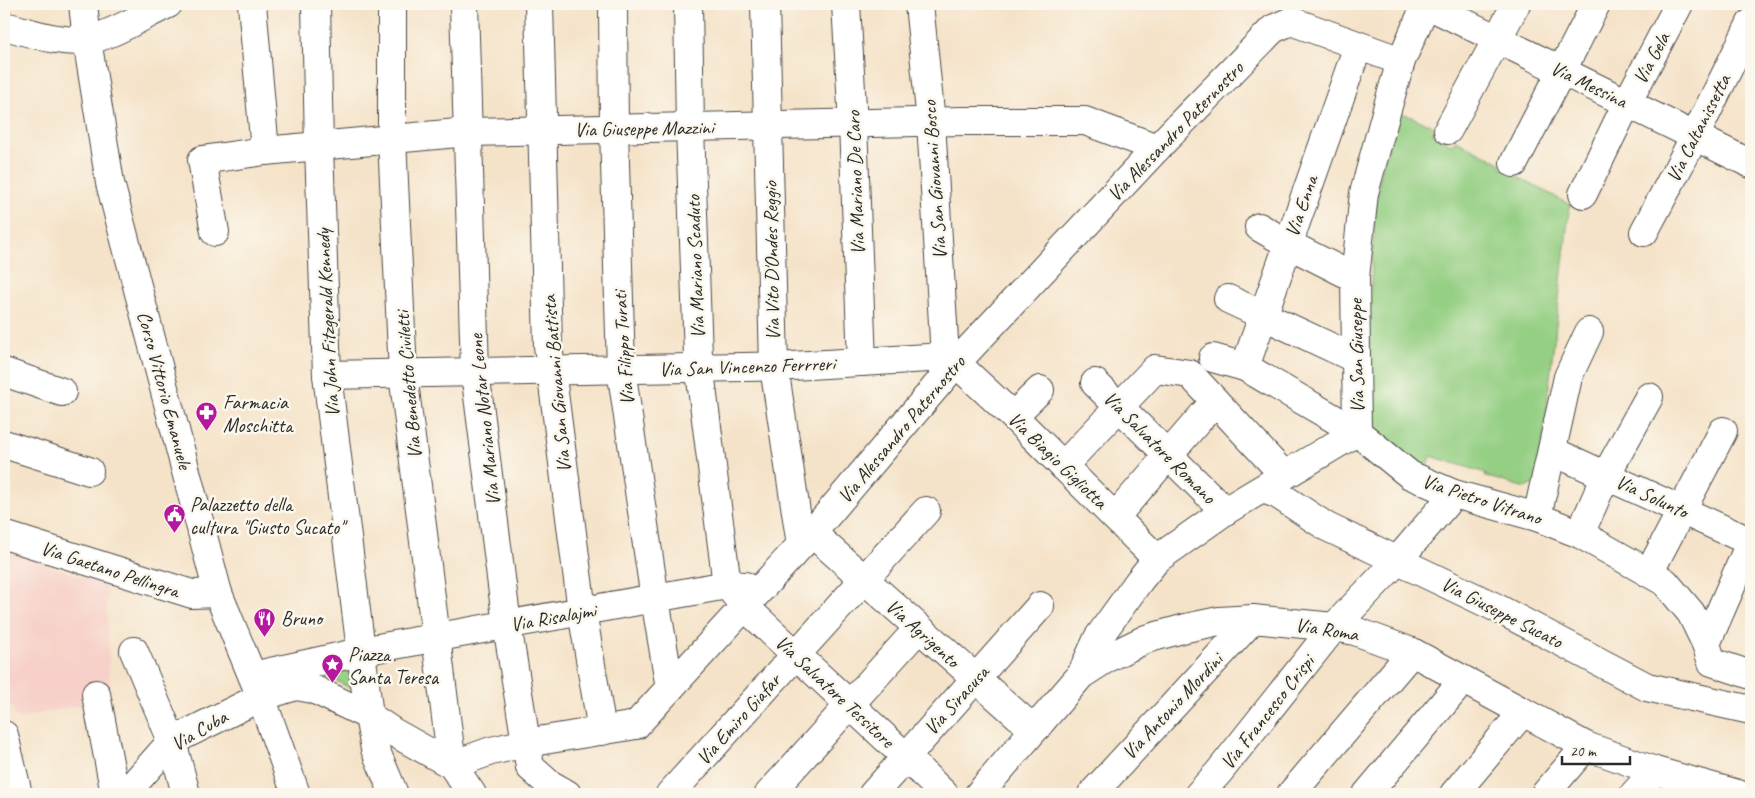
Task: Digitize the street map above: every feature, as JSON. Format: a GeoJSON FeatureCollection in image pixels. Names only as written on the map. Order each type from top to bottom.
{"type":"FeatureCollection","features":[{"type":"Feature","properties":{"kind":"street","name":"Corso Vittorio Emanuele"},"geometry":{"type":"LineString","coordinates":[[84,4],[87,40],[110,182],[218,593],[257,687],[296,794]]}},
{"type":"Feature","properties":{"kind":"street"},"geometry":{"type":"LineString","coordinates":[[4,26],[65,41],[87,40],[102,36],[168,4]]}},
{"type":"Feature","properties":{"kind":"street"},"geometry":{"type":"LineString","coordinates":[[252,4],[265,151]]}},
{"type":"Feature","properties":{"kind":"street","name":"Via John Fitzgerald Kennedy"},"geometry":{"type":"LineString","coordinates":[[316,4],[327,375],[366,647],[368,716],[375,749],[394,794]]}},
{"type":"Feature","properties":{"kind":"street","name":"Via Benedetto Civiletti"},"geometry":{"type":"LineString","coordinates":[[392,4],[392,140],[403,374],[452,765]]}},
{"type":"Feature","properties":{"kind":"street","name":"Via Mariano Notar Leone"},"geometry":{"type":"LineString","coordinates":[[464,4],[475,372],[507,625],[530,766],[548,783],[567,794]]}},
{"type":"Feature","properties":{"kind":"street","name":"Via San Giovanni Battista"},"geometry":{"type":"LineString","coordinates":[[540,4],[548,336],[582,611],[602,731]]}},
{"type":"Feature","properties":{"kind":"street","name":"Via Filippo Turati"},"geometry":{"type":"LineString","coordinates":[[613,4],[614,129],[621,369],[670,688]]}},
{"type":"Feature","properties":{"kind":"street","name":"Via Mariano Scaduto"},"geometry":{"type":"LineString","coordinates":[[688,4],[698,356],[727,585]]}},
{"type":"Feature","properties":{"kind":"street","name":"Via Vito D'Ondes Reggio"},"geometry":{"type":"LineString","coordinates":[[765,4],[774,367],[806,540]]}},
{"type":"Feature","properties":{"kind":"street","name":"Via Mariano De Caro"},"geometry":{"type":"LineString","coordinates":[[846,4],[853,124],[862,362]]}},
{"type":"Feature","properties":{"kind":"street","name":"Via San Giovanni Bosco"},"geometry":{"type":"LineString","coordinates":[[919,4],[931,122],[950,360]]}},
{"type":"Feature","properties":{"kind":"street","name":"Via Messina"},"geometry":{"type":"LineString","coordinates":[[1426,4],[1751,164]]}},
{"type":"Feature","properties":{"kind":"street","name":"Via San Giuseppe"},"geometry":{"type":"LineString","coordinates":[[1082,675],[1098,638],[1157,559],[1226,511],[1357,432],[1355,278],[1364,193],[1401,62],[1426,4]]}},
{"type":"Feature","properties":{"kind":"street"},"geometry":{"type":"LineString","coordinates":[[1448,130],[1516,4]]}},
{"type":"Feature","properties":{"kind":"street"},"geometry":{"type":"LineString","coordinates":[[1514,163],[1596,4]]}},
{"type":"Feature","properties":{"kind":"street","name":"Via Gela"},"geometry":{"type":"LineString","coordinates":[[1583,194],[1627,103],[1679,4]]}},
{"type":"Feature","properties":{"kind":"street","name":"Via Alessandro Paternostro"},"geometry":{"type":"LineString","coordinates":[[452,765],[492,751],[526,743],[636,725],[806,540],[950,360],[1273,29],[1291,21],[1401,62]]}},
{"type":"Feature","properties":{"kind":"street","name":"Via Caltanissetta"},"geometry":{"type":"LineString","coordinates":[[1644,232],[1695,136],[1751,23]]}},
{"type":"Feature","properties":{"kind":"street","name":"Via Enna"},"geometry":{"type":"LineString","coordinates":[[1245,367],[1262,314],[1358,46]]}},
{"type":"Feature","properties":{"kind":"street","name":"Via Giuseppe Mazzini"},"geometry":{"type":"LineString","coordinates":[[215,232],[202,160],[265,151],[468,132],[931,122],[1085,121],[1157,148]]}},
{"type":"Feature","properties":{"kind":"street"},"geometry":{"type":"LineString","coordinates":[[1259,227],[1355,278]]}},
{"type":"Feature","properties":{"kind":"street"},"geometry":{"type":"LineString","coordinates":[[1228,298],[1356,359]]}},
{"type":"Feature","properties":{"kind":"street"},"geometry":{"type":"LineString","coordinates":[[1537,517],[1568,377],[1589,332]]}},
{"type":"Feature","properties":{"kind":"street","name":"Via Pietro Vitrano"},"geometry":{"type":"LineString","coordinates":[[1213,358],[1245,367],[1357,432],[1410,475],[1454,494],[1537,517],[1580,534],[1665,582],[1691,612],[1709,653]]}},
{"type":"Feature","properties":{"kind":"street","name":"Via San Vincenzo Ferrreri"},"geometry":{"type":"LineString","coordinates":[[327,375],[774,367],[950,360]]}},
{"type":"Feature","properties":{"kind":"street","name":"Via Biagio Gigliotta"},"geometry":{"type":"LineString","coordinates":[[950,360],[1013,416],[1157,559]]}},
{"type":"Feature","properties":{"kind":"street"},"geometry":{"type":"LineString","coordinates":[[1063,466],[1155,369],[1190,374],[1215,401],[1274,482]]}},
{"type":"Feature","properties":{"kind":"street"},"geometry":{"type":"LineString","coordinates":[[4,372],[62,392]]}},
{"type":"Feature","properties":{"kind":"street","name":"Via Salvatore Romano"},"geometry":{"type":"LineString","coordinates":[[1095,383],[1226,511]]}},
{"type":"Feature","properties":{"kind":"street"},"geometry":{"type":"LineString","coordinates":[[1013,416],[1040,390]]}},
{"type":"Feature","properties":{"kind":"street"},"geometry":{"type":"LineString","coordinates":[[1580,534],[1606,475],[1649,397]]}},
{"type":"Feature","properties":{"kind":"street"},"geometry":{"type":"LineString","coordinates":[[1115,516],[1215,401]]}},
{"type":"Feature","properties":{"kind":"street"},"geometry":{"type":"LineString","coordinates":[[1648,573],[1723,431]]}},
{"type":"Feature","properties":{"kind":"street"},"geometry":{"type":"LineString","coordinates":[[4,444],[89,472]]}},
{"type":"Feature","properties":{"kind":"street","name":"Via Solunto"},"geometry":{"type":"LineString","coordinates":[[1552,451],[1751,542]]}},
{"type":"Feature","properties":{"kind":"street","name":"Via Giuseppe Sucato"},"geometry":{"type":"LineString","coordinates":[[1274,482],[1277,494],[1327,527],[1495,607],[1648,687],[1751,710]]}},
{"type":"Feature","properties":{"kind":"street","name":"Via Francesco Crispi"},"geometry":{"type":"LineString","coordinates":[[1199,794],[1219,772],[1334,627],[1397,561],[1454,494]]}},
{"type":"Feature","properties":{"kind":"street","name":"Via Emiro Giafar"},"geometry":{"type":"LineString","coordinates":[[670,794],[926,511]]}},
{"type":"Feature","properties":{"kind":"street","name":"Via Gaetano Pellingra"},"geometry":{"type":"LineString","coordinates":[[4,535],[192,594],[218,593]]}},
{"type":"Feature","properties":{"kind":"street","name":"Via Agrigento"},"geometry":{"type":"LineString","coordinates":[[806,540],[864,579],[918,629],[1024,721],[1038,726]]}},
{"type":"Feature","properties":{"kind":"street"},"geometry":{"type":"LineString","coordinates":[[1751,542],[1709,653],[1751,675]]}},
{"type":"Feature","properties":{"kind":"street","name":"Via Risalajmi"},"geometry":{"type":"LineString","coordinates":[[366,647],[437,638],[727,585],[764,586]]}},
{"type":"Feature","properties":{"kind":"street","name":"Via Salvatore Tessitore"},"geometry":{"type":"LineString","coordinates":[[727,585],[745,607],[944,794]]}},
{"type":"Feature","properties":{"kind":"street","name":"Via Siracusa"},"geometry":{"type":"LineString","coordinates":[[872,794],[1040,606]]}},
{"type":"Feature","properties":{"kind":"street","name":"Via Roma"},"geometry":{"type":"LineString","coordinates":[[979,794],[1082,675],[1108,656],[1146,639],[1219,621],[1253,619],[1356,631],[1412,652],[1586,746],[1655,771],[1735,794]]}},
{"type":"Feature","properties":{"kind":"street","name":"Via Antonio Mordini"},"geometry":{"type":"LineString","coordinates":[[1092,794],[1253,619]]}},
{"type":"Feature","properties":{"kind":"street"},"geometry":{"type":"LineString","coordinates":[[769,794],[918,629]]}},
{"type":"Feature","properties":{"kind":"street"},"geometry":{"type":"LineString","coordinates":[[257,687],[366,647]]}},
{"type":"Feature","properties":{"kind":"street"},"geometry":{"type":"LineString","coordinates":[[134,651],[172,741],[186,794]]}},
{"type":"Feature","properties":{"kind":"street"},"geometry":{"type":"LineString","coordinates":[[1291,794],[1412,652]]}},
{"type":"Feature","properties":{"kind":"street"},"geometry":{"type":"LineString","coordinates":[[1368,794],[1463,680]]}},
{"type":"Feature","properties":{"kind":"street"},"geometry":{"type":"LineString","coordinates":[[257,687],[296,686],[313,688],[368,716],[452,765],[472,794]]}},
{"type":"Feature","properties":{"kind":"street","name":"Via Cuba"},"geometry":{"type":"LineString","coordinates":[[126,794],[172,741],[257,687]]}},
{"type":"Feature","properties":{"kind":"street"},"geometry":{"type":"LineString","coordinates":[[96,694],[115,794]]}},
{"type":"Feature","properties":{"kind":"street"},"geometry":{"type":"LineString","coordinates":[[1454,794],[1522,712]]}},
{"type":"Feature","properties":{"kind":"street"},"geometry":{"type":"LineString","coordinates":[[4,735],[18,794]]}},
{"type":"Feature","properties":{"kind":"street"},"geometry":{"type":"LineString","coordinates":[[1545,794],[1586,746]]}},
{"type":"Feature","properties":{"kind":"street"},"geometry":{"type":"LineString","coordinates":[[1634,794],[1655,771]]}},
{"type":"Feature","properties":{"kind":"shaded area"},"geometry":{"type":"Polygon","coordinates":[[[4,550],[106,585],[110,692],[83,697],[84,704],[16,719],[13,707],[4,709],[4,550]]]}},
{"type":"Feature","properties":{"kind":"green space"},"geometry":{"type":"Polygon","coordinates":[[[1400,112],[1435,127],[1432,133],[1451,144],[1456,140],[1502,164],[1501,168],[1571,205],[1538,482],[1525,488],[1485,476],[1486,473],[1431,456],[1427,469],[1368,424],[1369,318],[1375,208],[1381,169],[1400,112]]]}},
{"type":"Feature","properties":{"kind":"green space"},"geometry":{"type":"Polygon","coordinates":[[[352,668],[354,690],[322,674],[352,668]]]}},
{"type":"Feature","properties":{"kind":"place","name":"Farmacia Moschitta"},"geometry":{"type":"Point","coordinates":[207,432]}},
{"type":"Feature","properties":{"kind":"place","name":"Palazzetto della cultura \"Giusto Sucato\""},"geometry":{"type":"Point","coordinates":[174,534]}},
{"type":"Feature","properties":{"kind":"place","name":"Bruno"},"geometry":{"type":"Point","coordinates":[265,637]}},
{"type":"Feature","properties":{"kind":"place","name":"Piazza Santa Teresa"},"geometry":{"type":"Point","coordinates":[332,684]}}]}
